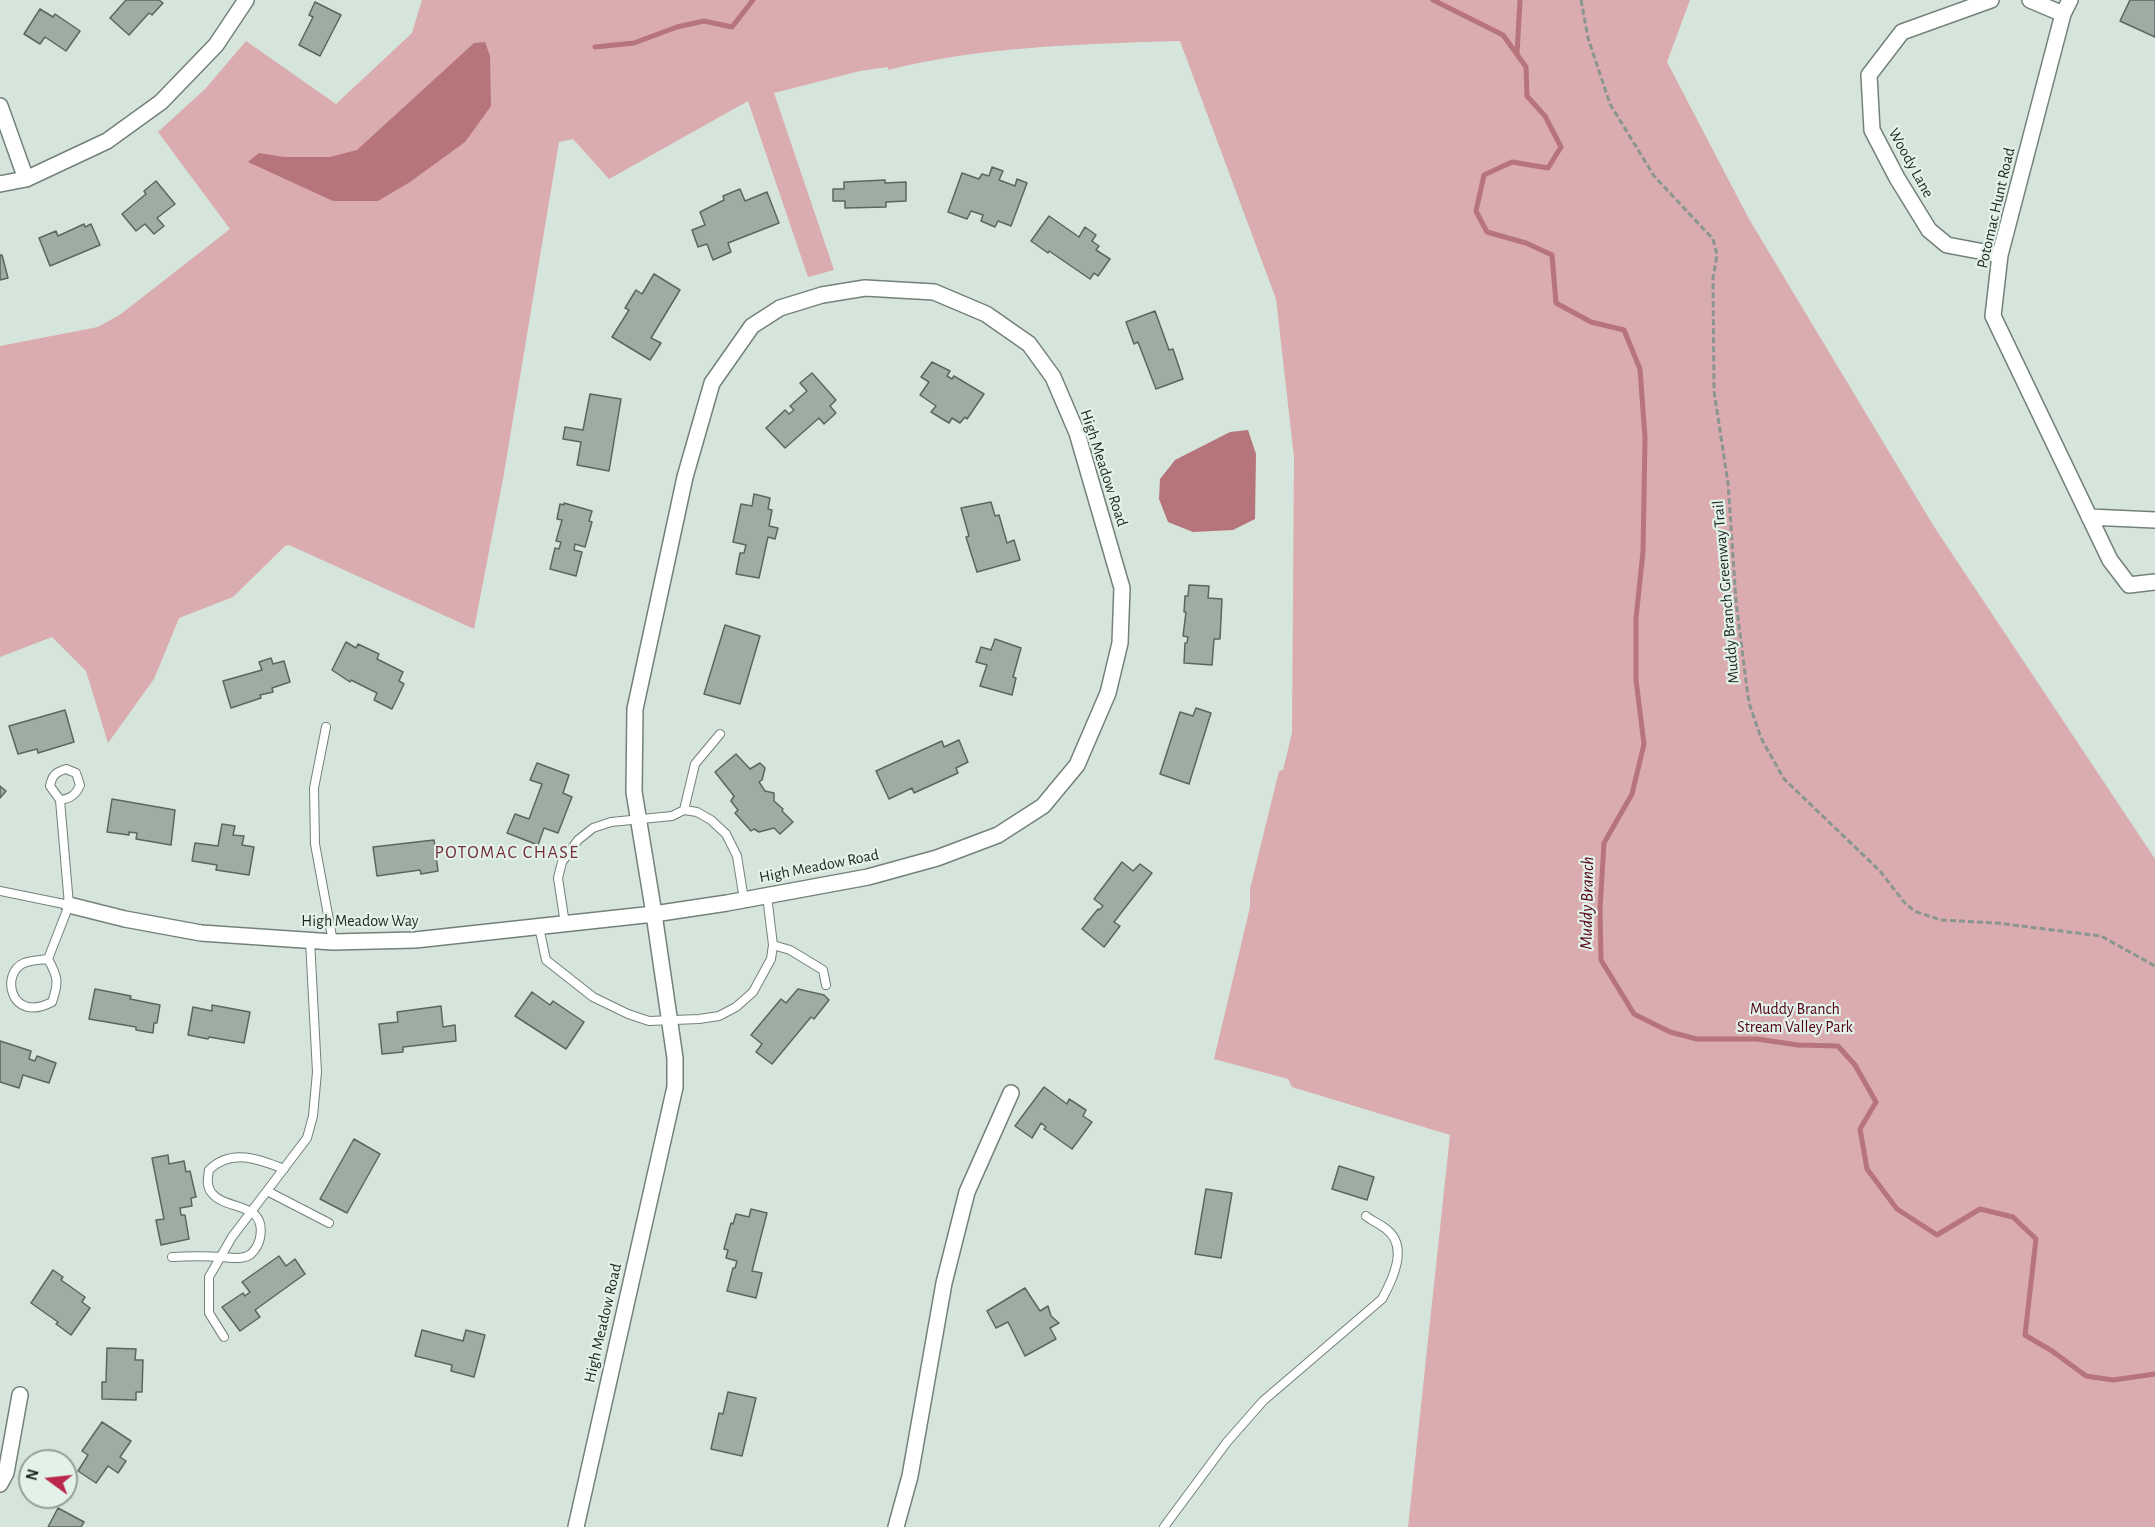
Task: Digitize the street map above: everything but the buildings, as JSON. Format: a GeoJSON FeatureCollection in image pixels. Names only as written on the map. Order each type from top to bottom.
{"type":"FeatureCollection","features":[{"type":"Feature","properties":{"kind":"street"},"geometry":{"type":"LineString","coordinates":[[0,184],[26,179],[107,141],[162,102],[216,45],[246,0]]}},
{"type":"Feature","properties":{"kind":"street","name":"Woody Lane"},"geometry":{"type":"LineString","coordinates":[[1991,0],[1902,32],[1869,75],[1872,130],[1897,178],[1929,230],[1947,245],[2000,255]]}},
{"type":"Feature","properties":{"kind":"street"},"geometry":{"type":"LineString","coordinates":[[2030,0],[2063,14]]}},
{"type":"Feature","properties":{"kind":"street","name":"Potomac Hunt Road"},"geometry":{"type":"LineString","coordinates":[[2070,0],[2063,14],[2000,255],[1993,316],[2109,560],[2129,585],[2155,582]]}},
{"type":"Feature","properties":{"kind":"street"},"geometry":{"type":"LineString","coordinates":[[0,106],[26,179]]}},
{"type":"Feature","properties":{"kind":"street","name":"High Meadow Road"},"geometry":{"type":"LineString","coordinates":[[576,1527],[675,1087],[675,1058],[670,1021],[634,792],[635,709],[685,477],[712,383],[752,326],[780,308],[822,295],[865,288],[934,292],[986,314],[1029,344],[1053,377],[1077,433],[1122,588],[1120,643],[1108,693],[1077,765],[1043,806],[998,835],[937,858],[868,877],[654,914]]}},
{"type":"Feature","properties":{"kind":"street"},"geometry":{"type":"LineString","coordinates":[[2089,517],[2155,520]]}},
{"type":"Feature","properties":{"kind":"street","name":"High Meadow Way"},"geometry":{"type":"LineString","coordinates":[[69,905],[125,920],[201,933],[333,942],[416,940],[654,914]]}},
{"type":"Feature","properties":{"kind":"street"},"geometry":{"type":"LineString","coordinates":[[896,1527],[910,1476],[945,1283],[967,1192],[1011,1093]]}},
{"type":"Feature","properties":{"kind":"street"},"geometry":{"type":"LineString","coordinates":[[0,1484],[6,1473],[20,1395]]}},
{"type":"Feature","properties":{"kind":"lane"},"geometry":{"type":"LineString","coordinates":[[326,727],[314,788],[315,844],[333,942]]}},
{"type":"Feature","properties":{"kind":"lane"},"geometry":{"type":"LineString","coordinates":[[684,810],[695,764],[720,734]]}},
{"type":"Feature","properties":{"kind":"lane"},"geometry":{"type":"LineString","coordinates":[[48,959],[69,905],[60,800],[50,786],[51,777],[56,772],[66,769],[76,773],[80,785],[78,792],[69,799],[60,800]]}},
{"type":"Feature","properties":{"kind":"lane"},"geometry":{"type":"LineString","coordinates":[[565,924],[558,878],[562,862],[568,852],[592,828],[610,822],[672,816],[684,810],[697,812],[711,819],[726,834],[736,855],[744,900]]}},
{"type":"Feature","properties":{"kind":"lane"},"geometry":{"type":"LineString","coordinates":[[0,891],[69,905]]}},
{"type":"Feature","properties":{"kind":"lane"},"geometry":{"type":"LineString","coordinates":[[539,927],[546,960],[585,990],[628,1014],[649,1021],[719,1016],[736,1007],[753,992],[771,959],[773,945],[767,896]]}},
{"type":"Feature","properties":{"kind":"lane"},"geometry":{"type":"LineString","coordinates":[[224,1337],[209,1313],[209,1277],[219,1257],[308,1138],[317,1092],[310,941]]}},
{"type":"Feature","properties":{"kind":"lane"},"geometry":{"type":"LineString","coordinates":[[773,945],[790,950],[823,970],[826,985]]}},
{"type":"Feature","properties":{"kind":"lane"},"geometry":{"type":"LineString","coordinates":[[48,959],[57,975],[57,987],[51,1002],[40,1008],[21,1005],[11,996],[9,988],[11,976],[22,963],[48,959]]}},
{"type":"Feature","properties":{"kind":"lane"},"geometry":{"type":"LineString","coordinates":[[172,1257],[240,1258],[251,1254],[258,1243],[261,1233],[258,1220],[252,1211],[220,1200],[211,1194],[208,1187],[209,1170],[216,1163],[226,1158],[242,1156],[284,1169]]}},
{"type":"Feature","properties":{"kind":"lane"},"geometry":{"type":"LineString","coordinates":[[267,1191],[329,1223]]}},
{"type":"Feature","properties":{"kind":"lane"},"geometry":{"type":"LineString","coordinates":[[1164,1527],[1227,1442],[1263,1401],[1382,1299],[1392,1279],[1397,1257],[1396,1241],[1388,1230],[1366,1216]]}},
{"type":"Feature","properties":{"kind":"path","name":"Muddy Branch Greenway Trail"},"geometry":{"type":"LineString","coordinates":[[1581,0],[1588,38],[1610,104],[1654,176],[1713,239],[1718,255],[1713,278],[1714,391],[1728,483],[1736,601],[1746,689],[1761,738],[1784,779],[1880,871],[1914,911],[1941,920],[1997,923],[2101,936],[2155,966]]}},
{"type":"Feature","properties":{"kind":"green space","name":"Muddy Branch Stream Valley Park"},"geometry":{"type":"Polygon","coordinates":[[[422,0],[1690,0],[1667,62],[1749,219],[1933,525],[2155,859],[2155,1527],[1408,1527],[1450,1135],[1292,1087],[1288,1079],[1214,1059],[1250,907],[1250,889],[1279,771],[1283,770],[1292,733],[1294,457],[1276,299],[1180,41],[1070,45],[996,51],[888,70],[888,67],[860,71],[774,93],[834,270],[808,277],[748,101],[609,179],[573,139],[559,142],[503,479],[474,629],[289,545],[285,546],[233,597],[179,618],[154,679],[108,743],[86,671],[52,637],[0,657],[0,346],[98,327],[121,314],[230,229],[158,132],[205,89],[246,41],[336,104],[412,33],[422,0]]]}},
{"type":"Feature","properties":{"kind":"shaded area"},"geometry":{"type":"Polygon","coordinates":[[[485,42],[490,56],[491,106],[465,142],[410,182],[378,201],[333,201],[248,162],[259,153],[284,157],[330,157],[357,150],[474,43],[485,42]]]}},
{"type":"Feature","properties":{"kind":"shaded area"},"geometry":{"type":"Polygon","coordinates":[[[1248,430],[1256,454],[1255,519],[1233,530],[1193,532],[1168,522],[1159,499],[1160,479],[1175,460],[1230,432],[1248,430]]]}},
{"type":"Feature","properties":{"kind":"waterway"},"geometry":{"type":"LineString","coordinates":[[595,47],[634,43],[677,27],[704,21],[732,27],[753,0]]}},
{"type":"Feature","properties":{"kind":"waterway","name":"Muddy Branch"},"geometry":{"type":"LineString","coordinates":[[1433,0],[1503,35],[1526,67],[1527,96],[1545,116],[1561,147],[1548,168],[1512,162],[1484,175],[1476,211],[1487,232],[1526,243],[1552,255],[1556,303],[1591,322],[1624,330],[1640,369],[1645,438],[1643,552],[1636,618],[1636,680],[1644,744],[1632,794],[1604,843],[1600,909],[1601,960],[1634,1014],[1670,1032],[1697,1039],[1757,1039],[1798,1045],[1838,1046],[1855,1065],[1876,1102],[1860,1129],[1867,1169],[1897,1209],[1937,1235],[1980,1209],[2013,1217],[2036,1239],[2025,1335],[2086,1376],[2113,1380],[2155,1374]]}},
{"type":"Feature","properties":{"kind":"waterway"},"geometry":{"type":"LineString","coordinates":[[1517,54],[1520,0]]}},
{"type":"Feature","properties":{"kind":"district","name":"POTOMAC CHASE"},"geometry":{"type":"Point","coordinates":[507,853]}}]}
